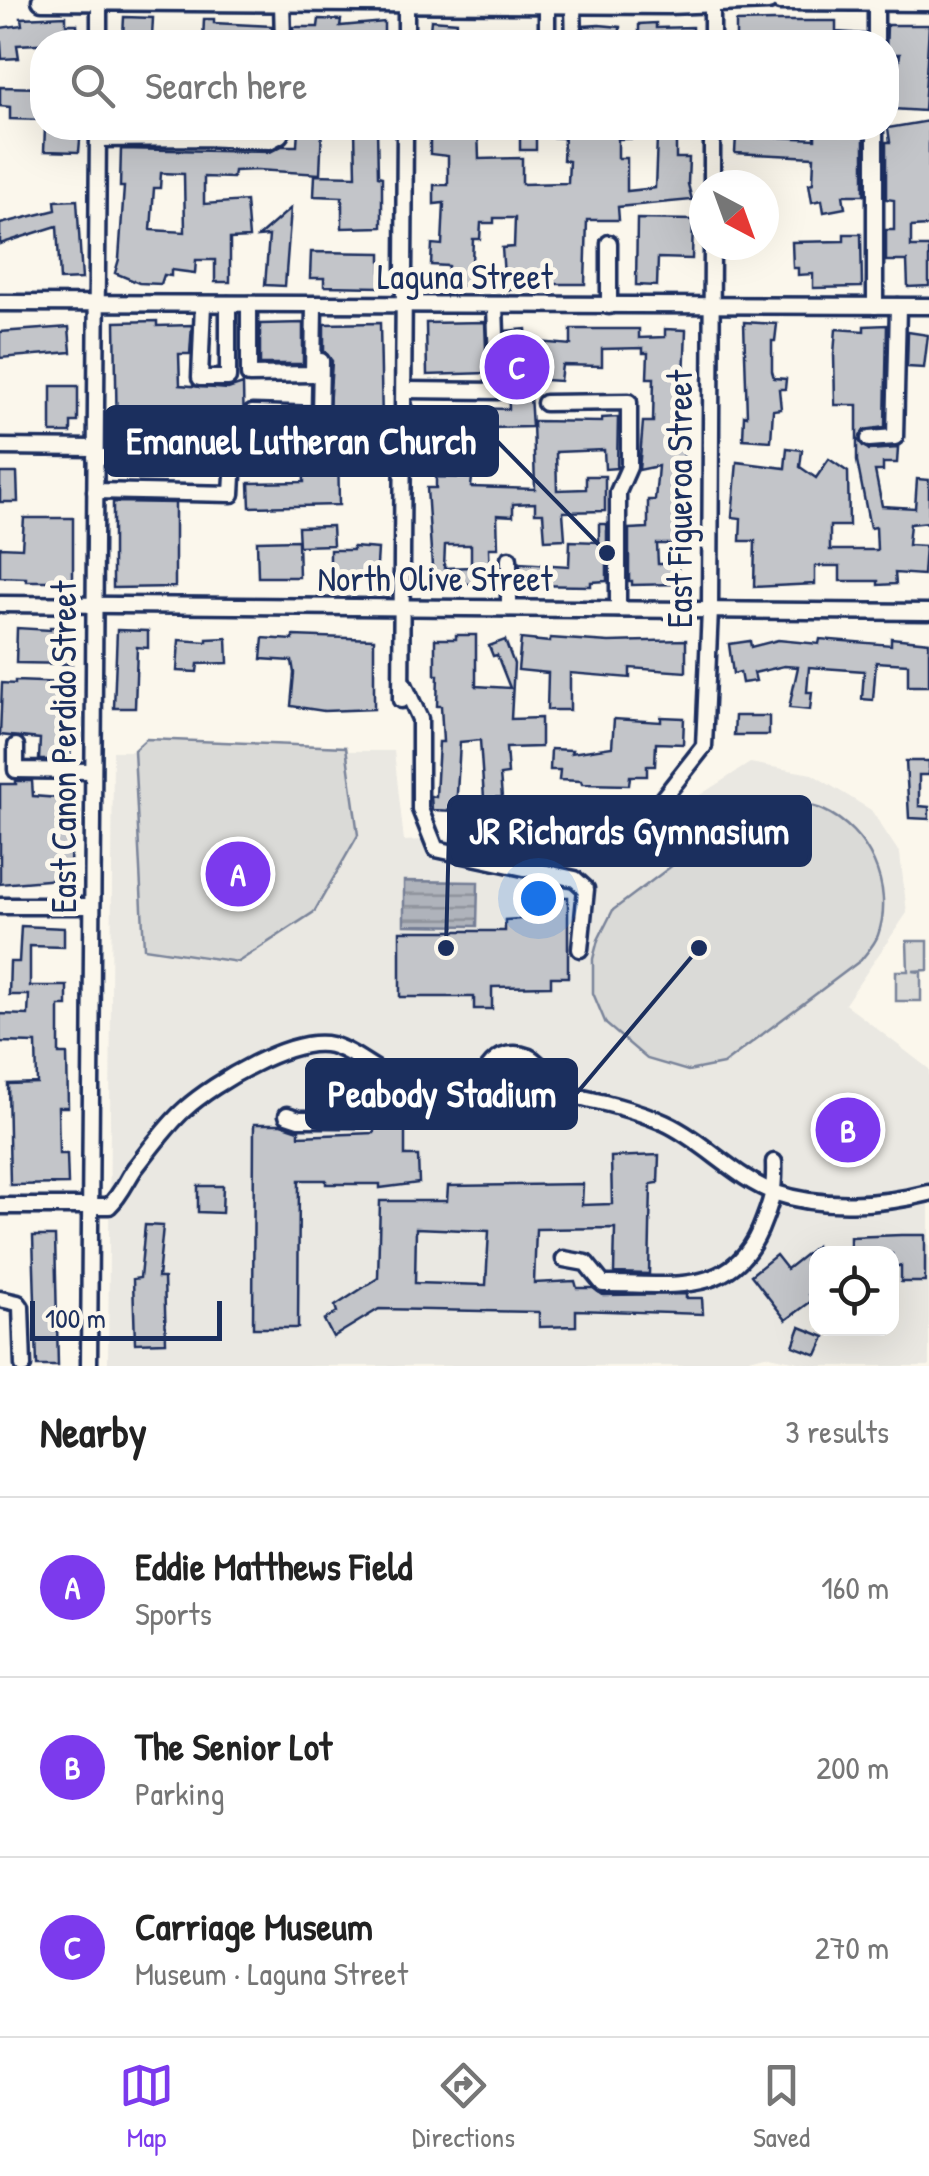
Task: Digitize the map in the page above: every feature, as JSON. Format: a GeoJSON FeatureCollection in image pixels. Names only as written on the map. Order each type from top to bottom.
{"type":"FeatureCollection","features":[{"type":"Feature","properties":{"kind":"main road"},"geometry":{"type":"LineString","coordinates":[[42,0],[547,4],[768,0]]}},
{"type":"Feature","properties":{"kind":"main road"},"geometry":{"type":"LineString","coordinates":[[780,0],[929,1]]}},
{"type":"Feature","properties":{"kind":"street"},"geometry":{"type":"LineString","coordinates":[[99,0],[99,30]]}},
{"type":"Feature","properties":{"kind":"street"},"geometry":{"type":"LineString","coordinates":[[876,0],[876,30]]}},
{"type":"Feature","properties":{"kind":"street"},"geometry":{"type":"LineString","coordinates":[[712,1],[712,30]]}},
{"type":"Feature","properties":{"kind":"street"},"geometry":{"type":"LineString","coordinates":[[282,2],[283,30]]}},
{"type":"Feature","properties":{"kind":"street"},"geometry":{"type":"LineString","coordinates":[[406,2],[406,30]]}},
{"type":"Feature","properties":{"kind":"street"},"geometry":{"type":"LineString","coordinates":[[575,30],[577,3]]}},
{"type":"Feature","properties":{"kind":"street"},"geometry":{"type":"LineString","coordinates":[[547,4],[547,30]]}},
{"type":"Feature","properties":{"kind":"street","name":"East Canon Perdido Street"},"geometry":{"type":"LineString","coordinates":[[88,1366],[98,140]]}},
{"type":"Feature","properties":{"kind":"street"},"geometry":{"type":"LineString","coordinates":[[401,700],[405,140]]}},
{"type":"Feature","properties":{"kind":"street"},"geometry":{"type":"LineString","coordinates":[[712,140],[712,170]]}},
{"type":"Feature","properties":{"kind":"street"},"geometry":{"type":"LineString","coordinates":[[875,140],[875,306]]}},
{"type":"Feature","properties":{"kind":"street"},"geometry":{"type":"LineString","coordinates":[[608,243],[609,306]]}},
{"type":"Feature","properties":{"kind":"street","name":"East Figueroa Street"},"geometry":{"type":"LineString","coordinates":[[504,822],[636,814],[660,802],[706,741],[712,260]]}},
{"type":"Feature","properties":{"kind":"street","name":"Laguna Street"},"geometry":{"type":"LineString","coordinates":[[0,303],[929,306]]}},
{"type":"Feature","properties":{"kind":"street"},"geometry":{"type":"LineString","coordinates":[[202,304],[200,378],[228,378],[228,304]]}},
{"type":"Feature","properties":{"kind":"street"},"geometry":{"type":"LineString","coordinates":[[249,304],[249,375],[313,374],[318,305]]}},
{"type":"Feature","properties":{"kind":"street"},"geometry":{"type":"LineString","coordinates":[[252,413],[320,415],[318,305]]}},
{"type":"Feature","properties":{"kind":"street"},"geometry":{"type":"LineString","coordinates":[[404,390],[498,391],[495,306]]}},
{"type":"Feature","properties":{"kind":"street"},"geometry":{"type":"LineString","coordinates":[[870,439],[895,437],[898,306]]}},
{"type":"Feature","properties":{"kind":"street"},"geometry":{"type":"LineString","coordinates":[[545,403],[629,402],[629,467],[618,492],[618,609]]}},
{"type":"Feature","properties":{"kind":"street"},"geometry":{"type":"LineString","coordinates":[[0,448],[234,458],[232,494],[95,492]]}},
{"type":"Feature","properties":{"kind":"street"},"geometry":{"type":"LineString","coordinates":[[508,608],[509,559]]}},
{"type":"Feature","properties":{"kind":"street","name":"North Olive Street"},"geometry":{"type":"LineString","coordinates":[[0,604],[929,612]]}},
{"type":"Feature","properties":{"kind":"street"},"geometry":{"type":"LineString","coordinates":[[401,679],[420,719],[420,809],[436,848],[575,879],[586,888],[580,949]]}},
{"type":"Feature","properties":{"kind":"street"},"geometry":{"type":"LineString","coordinates":[[16,746],[16,770],[92,771]]}},
{"type":"Feature","properties":{"kind":"street"},"geometry":{"type":"LineString","coordinates":[[0,906],[92,906]]}},
{"type":"Feature","properties":{"kind":"street"},"geometry":{"type":"LineString","coordinates":[[0,1206],[109,1206],[186,1108],[245,1069],[311,1044],[331,1046],[393,1079],[430,1089],[484,1092]]}},
{"type":"Feature","properties":{"kind":"street"},"geometry":{"type":"LineString","coordinates":[[514,1054],[535,1061],[546,1079],[547,1090],[538,1108],[521,1117],[501,1115],[484,1092],[484,1081],[494,1062],[514,1054]]}},
{"type":"Feature","properties":{"kind":"street"},"geometry":{"type":"LineString","coordinates":[[547,1090],[641,1112],[670,1125],[776,1192],[838,1203],[901,1200],[929,1204]]}},
{"type":"Feature","properties":{"kind":"street"},"geometry":{"type":"LineString","coordinates":[[287,1115],[299,1119],[364,1119]]}},
{"type":"Feature","properties":{"kind":"street"},"geometry":{"type":"LineString","coordinates":[[564,1259],[586,1263],[603,1284],[701,1282],[727,1274],[750,1254],[776,1192],[774,1162]]}},
{"type":"Feature","properties":{"kind":"street"},"geometry":{"type":"LineString","coordinates":[[901,1200],[929,1193]]}},
{"type":"Feature","properties":{"kind":"street"},"geometry":{"type":"LineString","coordinates":[[0,1300],[21,1307],[22,1366]]}},
{"type":"Feature","properties":{"kind":"shaded area"},"geometry":{"type":"Polygon","coordinates":[[[146,739],[346,747],[358,835],[314,912],[238,962],[144,948],[134,750],[146,739]]]}},
{"type":"Feature","properties":{"kind":"shaded area"},"geometry":{"type":"Polygon","coordinates":[[[113,751],[394,751],[404,841],[648,828],[750,763],[812,774],[871,810],[900,854],[907,913],[845,1004],[929,1069],[929,1366],[816,1366],[765,1355],[723,1366],[108,1366],[113,751]]]}},
{"type":"Feature","properties":{"kind":"shaded area"},"geometry":{"type":"Polygon","coordinates":[[[777,800],[823,810],[853,831],[865,846],[874,862],[883,898],[877,938],[861,960],[723,1064],[688,1071],[647,1059],[606,1024],[593,993],[593,959],[613,910],[746,810],[777,800]]]}},
{"type":"Feature","properties":{"kind":"shaded area"},"geometry":{"type":"Polygon","coordinates":[[[404,881],[478,882],[477,926],[404,925],[404,881]]]}},
{"type":"Feature","properties":{"kind":"shaded area"},"geometry":{"type":"Polygon","coordinates":[[[907,941],[928,941],[928,970],[912,971],[921,972],[921,1001],[896,1001],[896,971],[908,971],[907,941]]]}},
{"type":"Feature","properties":{"kind":"building"},"geometry":{"type":"Polygon","coordinates":[[[66,16],[66,24],[77,24],[77,30],[30,30],[30,44],[17,45],[19,58],[2,59],[0,28],[22,25],[21,18],[66,16]]]}},
{"type":"Feature","properties":{"kind":"building"},"geometry":{"type":"Polygon","coordinates":[[[124,17],[153,18],[152,30],[123,30],[124,17]]]}},
{"type":"Feature","properties":{"kind":"building"},"geometry":{"type":"Polygon","coordinates":[[[204,19],[272,26],[272,30],[204,30],[204,19]]]}},
{"type":"Feature","properties":{"kind":"building"},"geometry":{"type":"Polygon","coordinates":[[[319,19],[341,20],[340,26],[384,22],[384,30],[293,27],[318,27],[319,19]]]}},
{"type":"Feature","properties":{"kind":"building"},"geometry":{"type":"Polygon","coordinates":[[[431,20],[457,22],[456,30],[430,30],[431,20]]]}},
{"type":"Feature","properties":{"kind":"building"},"geometry":{"type":"Polygon","coordinates":[[[836,21],[836,30],[736,30],[736,22],[836,21]]]}},
{"type":"Feature","properties":{"kind":"building"},"geometry":{"type":"Polygon","coordinates":[[[656,23],[656,28],[692,27],[692,30],[639,30],[639,24],[656,23]]]}},
{"type":"Feature","properties":{"kind":"building"},"geometry":{"type":"Polygon","coordinates":[[[887,25],[929,25],[924,111],[899,109],[899,30],[887,30],[887,25]]]}},
{"type":"Feature","properties":{"kind":"building"},"geometry":{"type":"Polygon","coordinates":[[[584,26],[620,27],[620,30],[584,30],[584,26]]]}},
{"type":"Feature","properties":{"kind":"building"},"geometry":{"type":"Polygon","coordinates":[[[0,87],[30,88],[30,120],[10,119],[10,107],[0,106],[0,87]]]}},
{"type":"Feature","properties":{"kind":"building"},"geometry":{"type":"Polygon","coordinates":[[[929,121],[929,226],[911,227],[911,247],[929,247],[929,286],[908,287],[907,261],[886,261],[886,230],[894,230],[894,200],[886,199],[886,142],[899,140],[899,126],[929,121]]]}},
{"type":"Feature","properties":{"kind":"building"},"geometry":{"type":"Polygon","coordinates":[[[44,140],[80,140],[79,152],[44,151],[44,140]]]}},
{"type":"Feature","properties":{"kind":"building"},"geometry":{"type":"Polygon","coordinates":[[[297,140],[321,140],[320,174],[257,170],[234,171],[233,178],[204,177],[204,204],[246,201],[249,238],[230,239],[230,282],[215,282],[215,260],[196,260],[195,273],[171,270],[171,276],[164,275],[161,284],[139,283],[115,273],[124,187],[120,187],[121,149],[270,152],[282,146],[297,146],[297,140]],[[161,173],[160,188],[154,188],[151,230],[185,232],[184,174],[161,173]]]}},
{"type":"Feature","properties":{"kind":"building"},"geometry":{"type":"Polygon","coordinates":[[[355,140],[377,140],[382,227],[342,228],[342,197],[314,196],[315,175],[356,176],[355,140]]]}},
{"type":"Feature","properties":{"kind":"building"},"geometry":{"type":"Polygon","coordinates":[[[430,140],[478,140],[479,159],[522,158],[522,184],[568,183],[569,161],[563,160],[564,140],[618,140],[618,158],[627,158],[627,191],[655,188],[657,140],[676,140],[676,158],[689,158],[689,200],[618,207],[619,220],[587,220],[585,284],[527,284],[527,288],[505,290],[502,248],[514,247],[515,218],[494,218],[494,223],[481,223],[480,239],[473,239],[471,286],[447,285],[448,266],[431,265],[432,244],[442,245],[444,203],[434,204],[434,185],[448,185],[448,156],[430,154],[430,140]]]}},
{"type":"Feature","properties":{"kind":"building"},"geometry":{"type":"Polygon","coordinates":[[[520,140],[536,140],[536,150],[520,150],[520,140]]]}},
{"type":"Feature","properties":{"kind":"building"},"geometry":{"type":"Polygon","coordinates":[[[736,140],[864,140],[864,195],[843,195],[845,208],[824,212],[822,200],[812,202],[809,184],[813,183],[814,157],[735,153],[736,140]]]}},
{"type":"Feature","properties":{"kind":"building"},"geometry":{"type":"Polygon","coordinates":[[[77,200],[82,279],[60,280],[57,226],[0,244],[0,224],[56,210],[55,201],[77,200]]]}},
{"type":"Feature","properties":{"kind":"building"},"geometry":{"type":"Polygon","coordinates":[[[291,208],[285,286],[265,285],[269,236],[258,237],[291,208]]]}},
{"type":"Feature","properties":{"kind":"building"},"geometry":{"type":"Polygon","coordinates":[[[637,219],[689,220],[689,259],[658,258],[657,286],[636,285],[637,219]]]}},
{"type":"Feature","properties":{"kind":"building"},"geometry":{"type":"Polygon","coordinates":[[[844,234],[861,234],[862,287],[813,288],[813,274],[798,275],[798,268],[793,268],[792,242],[844,241],[844,234]]]}},
{"type":"Feature","properties":{"kind":"building"},"geometry":{"type":"Polygon","coordinates":[[[311,252],[381,253],[381,287],[324,286],[324,278],[310,278],[311,252]]]}},
{"type":"Feature","properties":{"kind":"building"},"geometry":{"type":"Polygon","coordinates":[[[157,321],[157,326],[192,325],[190,354],[179,354],[180,385],[228,389],[243,384],[244,435],[117,437],[115,322],[157,321]]]}},
{"type":"Feature","properties":{"kind":"building"},"geometry":{"type":"Polygon","coordinates":[[[485,322],[487,373],[427,375],[426,323],[485,322]]]}},
{"type":"Feature","properties":{"kind":"building"},"geometry":{"type":"Polygon","coordinates":[[[744,322],[777,324],[772,341],[772,371],[774,378],[786,379],[785,389],[779,389],[781,409],[773,410],[771,441],[743,439],[744,415],[747,416],[744,322]]]}},
{"type":"Feature","properties":{"kind":"building"},"geometry":{"type":"Polygon","coordinates":[[[303,323],[303,364],[260,364],[260,324],[303,323]]]}},
{"type":"Feature","properties":{"kind":"building"},"geometry":{"type":"Polygon","coordinates":[[[380,323],[382,424],[328,425],[332,361],[324,351],[324,324],[380,323]]]}},
{"type":"Feature","properties":{"kind":"building"},"geometry":{"type":"Polygon","coordinates":[[[887,325],[885,427],[864,430],[859,441],[869,450],[898,448],[897,463],[883,463],[883,471],[875,471],[882,506],[915,508],[917,479],[929,480],[929,522],[910,524],[908,545],[925,546],[923,575],[895,573],[896,584],[878,585],[878,581],[840,581],[840,566],[815,566],[815,584],[754,587],[755,541],[740,541],[741,518],[732,517],[737,462],[785,468],[787,448],[802,450],[800,467],[816,478],[829,459],[848,472],[849,526],[830,526],[830,550],[877,550],[876,527],[870,528],[857,461],[857,405],[835,405],[834,354],[836,329],[864,331],[864,326],[887,325]]]}},
{"type":"Feature","properties":{"kind":"building"},"geometry":{"type":"Polygon","coordinates":[[[69,327],[71,352],[0,358],[0,332],[69,327]]]}},
{"type":"Feature","properties":{"kind":"building"},"geometry":{"type":"Polygon","coordinates":[[[526,329],[527,341],[571,345],[571,329],[639,329],[639,338],[665,337],[665,329],[686,330],[681,379],[680,447],[684,447],[677,500],[681,500],[683,544],[657,544],[658,564],[678,564],[678,584],[632,585],[629,581],[629,529],[648,528],[648,500],[655,500],[658,466],[639,470],[643,422],[653,422],[654,378],[647,378],[648,353],[643,353],[643,348],[602,349],[602,366],[562,365],[560,381],[529,379],[532,427],[490,428],[488,454],[431,450],[433,433],[467,435],[466,408],[509,409],[506,331],[526,329]]]}},
{"type":"Feature","properties":{"kind":"building"},"geometry":{"type":"Polygon","coordinates":[[[908,332],[928,335],[924,368],[907,367],[908,332]]]}},
{"type":"Feature","properties":{"kind":"building"},"geometry":{"type":"Polygon","coordinates":[[[51,386],[78,386],[78,422],[71,422],[71,433],[51,433],[51,386]]]}},
{"type":"Feature","properties":{"kind":"building"},"geometry":{"type":"Polygon","coordinates":[[[618,417],[617,468],[605,469],[604,450],[556,452],[557,490],[586,489],[586,476],[605,476],[605,511],[563,512],[565,539],[545,540],[543,513],[535,513],[535,503],[513,504],[513,516],[497,515],[498,548],[489,548],[490,585],[433,582],[427,488],[436,488],[436,477],[472,478],[471,487],[535,489],[533,421],[602,422],[602,418],[618,417]],[[445,545],[444,568],[471,567],[471,545],[445,545]]]}},
{"type":"Feature","properties":{"kind":"building"},"geometry":{"type":"Polygon","coordinates":[[[338,446],[339,505],[250,507],[249,483],[304,482],[303,447],[338,446]]]}},
{"type":"Feature","properties":{"kind":"building"},"geometry":{"type":"Polygon","coordinates":[[[0,473],[17,473],[18,502],[0,502],[0,473]]]}},
{"type":"Feature","properties":{"kind":"building"},"geometry":{"type":"Polygon","coordinates":[[[113,502],[175,503],[175,587],[113,588],[113,502]]]}},
{"type":"Feature","properties":{"kind":"building"},"geometry":{"type":"Polygon","coordinates":[[[24,518],[73,518],[73,581],[0,577],[0,547],[22,548],[24,518]]]}},
{"type":"Feature","properties":{"kind":"building"},"geometry":{"type":"Polygon","coordinates":[[[599,524],[607,524],[607,581],[591,582],[591,586],[520,585],[520,563],[569,566],[570,541],[599,542],[599,524]]]}},
{"type":"Feature","properties":{"kind":"building"},"geometry":{"type":"Polygon","coordinates":[[[332,526],[333,545],[299,546],[298,527],[332,526]]]}},
{"type":"Feature","properties":{"kind":"building"},"geometry":{"type":"Polygon","coordinates":[[[298,540],[299,577],[258,577],[257,541],[298,540]]]}},
{"type":"Feature","properties":{"kind":"building"},"geometry":{"type":"Polygon","coordinates":[[[378,549],[376,580],[330,579],[330,550],[378,549]]]}},
{"type":"Feature","properties":{"kind":"building"},"geometry":{"type":"Polygon","coordinates":[[[73,627],[72,664],[16,663],[17,628],[73,627]]]}},
{"type":"Feature","properties":{"kind":"building"},"geometry":{"type":"Polygon","coordinates":[[[117,630],[148,631],[148,648],[137,647],[135,708],[114,708],[117,630]]]}},
{"type":"Feature","properties":{"kind":"building"},"geometry":{"type":"Polygon","coordinates":[[[456,635],[476,635],[476,686],[510,688],[497,655],[493,656],[489,646],[505,640],[514,664],[511,719],[541,718],[541,747],[506,748],[508,774],[500,775],[502,797],[484,798],[480,740],[460,742],[456,811],[432,810],[439,742],[443,742],[441,706],[437,706],[435,639],[456,639],[456,635]]]}},
{"type":"Feature","properties":{"kind":"building"},"geometry":{"type":"Polygon","coordinates":[[[293,636],[374,639],[374,709],[324,711],[291,706],[292,661],[261,659],[263,638],[293,640],[293,636]]]}},
{"type":"Feature","properties":{"kind":"building"},"geometry":{"type":"Polygon","coordinates":[[[227,638],[228,663],[198,664],[197,672],[177,671],[179,640],[207,642],[227,638]]]}},
{"type":"Feature","properties":{"kind":"building"},"geometry":{"type":"Polygon","coordinates":[[[550,638],[609,642],[686,640],[686,672],[630,668],[630,678],[570,673],[570,710],[547,710],[548,673],[518,670],[521,639],[550,642],[550,638]]]}},
{"type":"Feature","properties":{"kind":"building"},"geometry":{"type":"Polygon","coordinates":[[[891,638],[929,642],[929,686],[908,686],[908,664],[876,662],[873,700],[862,699],[864,671],[809,667],[810,710],[789,708],[798,667],[754,673],[756,681],[742,683],[740,672],[733,674],[729,644],[750,641],[751,647],[778,640],[819,644],[820,639],[891,645],[891,638]]]}},
{"type":"Feature","properties":{"kind":"building"},"geometry":{"type":"Polygon","coordinates":[[[2,683],[67,683],[64,739],[71,739],[70,760],[39,760],[40,739],[0,735],[2,683]]]}},
{"type":"Feature","properties":{"kind":"building"},"geometry":{"type":"Polygon","coordinates":[[[735,716],[769,716],[769,735],[734,735],[735,716]]]}},
{"type":"Feature","properties":{"kind":"building"},"geometry":{"type":"Polygon","coordinates":[[[661,717],[684,718],[683,744],[656,743],[655,766],[647,766],[647,776],[630,776],[629,785],[559,780],[560,770],[550,770],[551,749],[572,750],[571,753],[612,747],[614,719],[661,722],[661,717]]]}},
{"type":"Feature","properties":{"kind":"building"},"geometry":{"type":"Polygon","coordinates":[[[906,761],[929,761],[929,775],[919,775],[919,806],[929,807],[929,819],[909,818],[906,761]]]}},
{"type":"Feature","properties":{"kind":"building"},"geometry":{"type":"Polygon","coordinates":[[[32,781],[33,796],[71,799],[70,878],[0,884],[0,784],[32,781]]]}},
{"type":"Feature","properties":{"kind":"building"},"geometry":{"type":"Polygon","coordinates":[[[531,897],[568,897],[568,977],[551,977],[551,986],[492,987],[492,1009],[474,1009],[474,997],[400,997],[400,931],[505,931],[505,920],[520,919],[520,904],[531,904],[531,897]]]}},
{"type":"Feature","properties":{"kind":"building"},"geometry":{"type":"Polygon","coordinates":[[[21,926],[64,928],[64,947],[30,946],[30,986],[67,986],[67,1006],[59,1006],[59,1054],[67,1054],[68,1107],[58,1107],[59,1154],[67,1154],[68,1184],[10,1185],[8,1084],[37,1083],[36,1043],[0,1042],[0,1014],[28,1015],[29,995],[9,995],[10,962],[19,962],[21,926]]]}},
{"type":"Feature","properties":{"kind":"building"},"geometry":{"type":"Polygon","coordinates":[[[384,1102],[405,1102],[405,1156],[418,1156],[419,1183],[380,1188],[380,1184],[299,1180],[298,1328],[253,1328],[254,1124],[281,1124],[299,1130],[299,1136],[374,1133],[374,1108],[384,1108],[384,1102]]]}},
{"type":"Feature","properties":{"kind":"building"},"geometry":{"type":"Polygon","coordinates":[[[659,1155],[658,1183],[651,1184],[649,1274],[614,1273],[615,1228],[536,1229],[534,1283],[575,1281],[577,1288],[593,1288],[603,1295],[686,1294],[686,1298],[702,1298],[703,1314],[576,1310],[576,1326],[539,1327],[539,1312],[379,1309],[333,1337],[324,1320],[337,1312],[335,1306],[378,1278],[380,1201],[447,1201],[448,1186],[583,1184],[582,1205],[612,1204],[611,1157],[659,1155]],[[416,1228],[415,1283],[486,1285],[489,1231],[416,1228]]]}},
{"type":"Feature","properties":{"kind":"building"},"geometry":{"type":"Polygon","coordinates":[[[198,1186],[223,1186],[222,1213],[198,1212],[198,1186]]]}},
{"type":"Feature","properties":{"kind":"building"},"geometry":{"type":"Polygon","coordinates":[[[145,1225],[163,1226],[158,1278],[164,1278],[166,1342],[135,1343],[133,1279],[140,1278],[145,1225]]]}},
{"type":"Feature","properties":{"kind":"building"},"geometry":{"type":"Polygon","coordinates":[[[925,1235],[925,1282],[901,1282],[899,1246],[850,1246],[850,1237],[925,1235]]]}},
{"type":"Feature","properties":{"kind":"building"},"geometry":{"type":"Polygon","coordinates":[[[33,1236],[55,1236],[58,1366],[37,1366],[33,1236]]]}},
{"type":"Feature","properties":{"kind":"building"},"geometry":{"type":"Polygon","coordinates":[[[809,1252],[809,1303],[786,1320],[751,1275],[776,1255],[787,1269],[809,1252]]]}},
{"type":"Feature","properties":{"kind":"building"},"geometry":{"type":"Polygon","coordinates":[[[800,1327],[809,1331],[809,1336],[825,1337],[817,1355],[793,1346],[800,1327]]]}},
{"type":"Feature","properties":{"kind":"place","name":"Carriage Museum"},"geometry":{"type":"Point","coordinates":[517,367]}},
{"type":"Feature","properties":{"kind":"place","name":"Emanuel Lutheran Church"},"geometry":{"type":"Point","coordinates":[607,553]}},
{"type":"Feature","properties":{"kind":"place","name":"Eddie Matthews Field"},"geometry":{"type":"Point","coordinates":[238,874]}},
{"type":"Feature","properties":{"kind":"place","name":"JR Richards Gymnasium"},"geometry":{"type":"Point","coordinates":[446,948]}},
{"type":"Feature","properties":{"kind":"place","name":"Peabody Stadium"},"geometry":{"type":"Point","coordinates":[699,948]}},
{"type":"Feature","properties":{"kind":"place","name":"The Senior Lot"},"geometry":{"type":"Point","coordinates":[848,1130]}}]}
